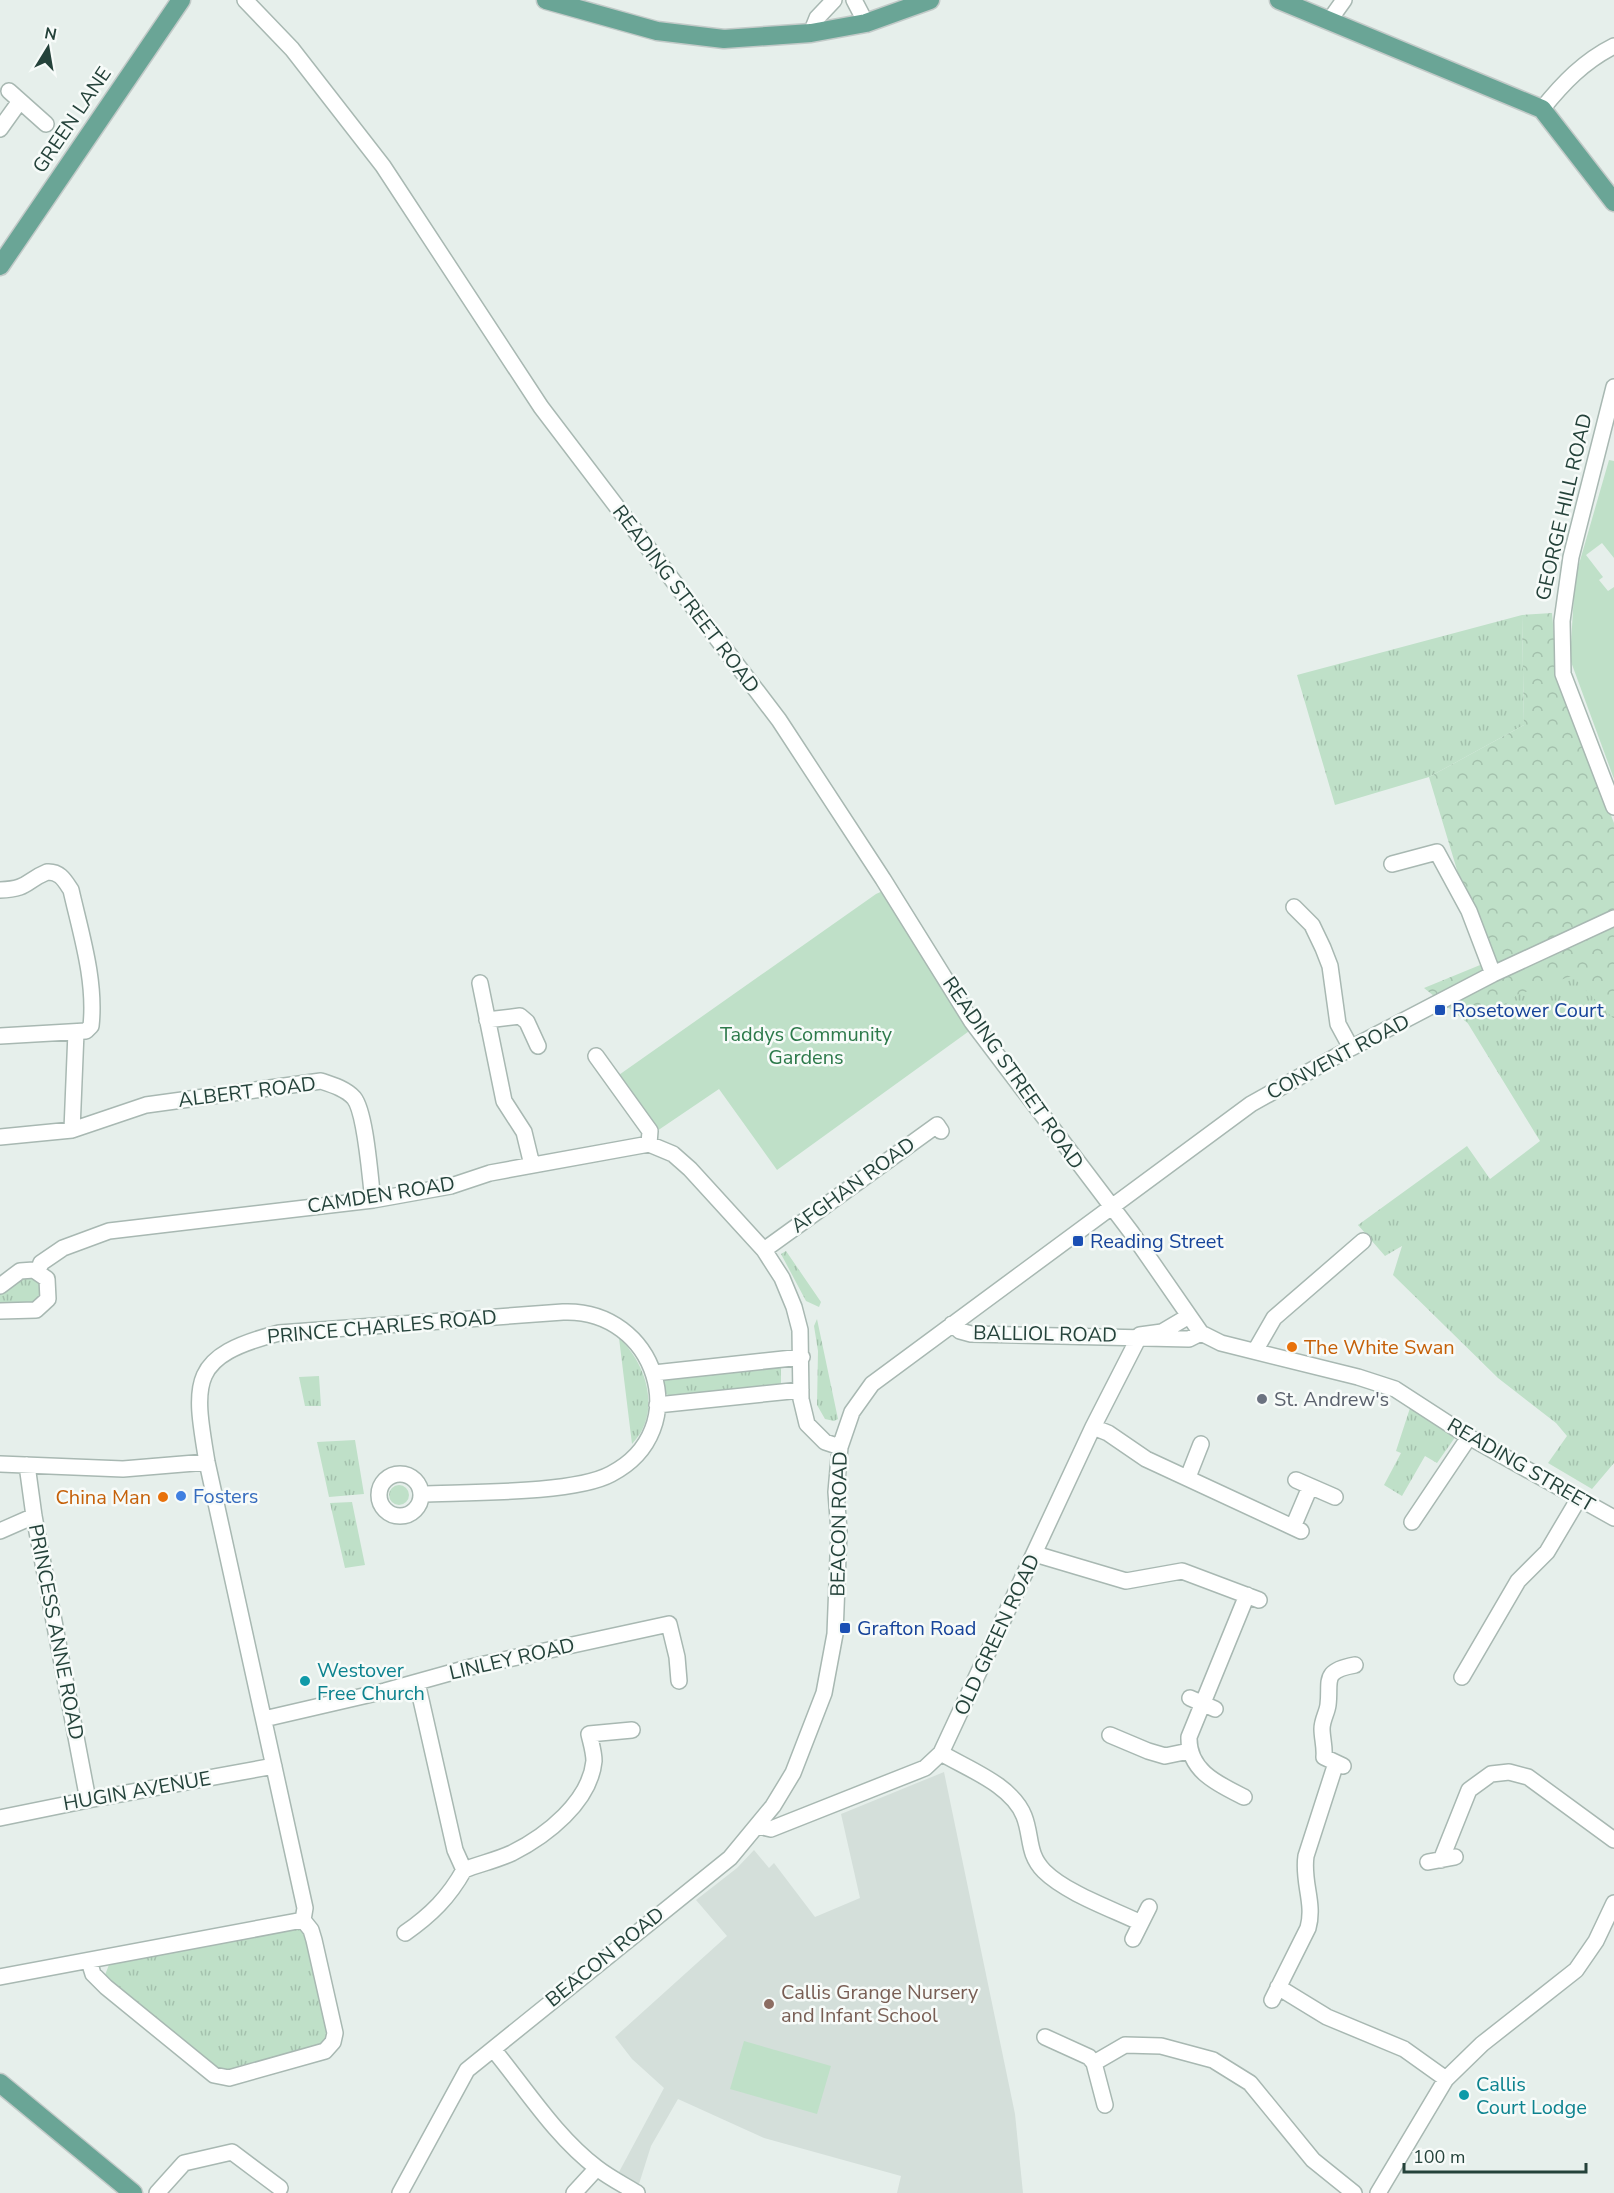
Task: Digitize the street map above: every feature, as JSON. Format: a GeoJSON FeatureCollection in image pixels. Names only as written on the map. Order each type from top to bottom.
{"type":"FeatureCollection","features":[{"type":"Feature","properties":{"kind":"main road","name":"GREEN LANE"},"geometry":{"type":"LineString","coordinates":[[0,266],[181,0]]}},
{"type":"Feature","properties":{"kind":"main road"},"geometry":{"type":"LineString","coordinates":[[546,0],[657,31],[692,37],[764,39],[866,23],[930,0]]}},
{"type":"Feature","properties":{"kind":"main road"},"geometry":{"type":"LineString","coordinates":[[1279,0],[1542,109],[1614,202]]}},
{"type":"Feature","properties":{"kind":"main road"},"geometry":{"type":"LineString","coordinates":[[0,2083],[133,2193]]}},
{"type":"Feature","properties":{"kind":"street","name":"READING STREET ROAD"},"geometry":{"type":"LineString","coordinates":[[245,0],[292,49],[383,166],[541,407],[778,720],[884,879],[972,1022],[1111,1209]]}},
{"type":"Feature","properties":{"kind":"street"},"geometry":{"type":"LineString","coordinates":[[811,33],[817,18],[834,0]]}},
{"type":"Feature","properties":{"kind":"street"},"geometry":{"type":"LineString","coordinates":[[854,0],[866,23]]}},
{"type":"Feature","properties":{"kind":"street"},"geometry":{"type":"LineString","coordinates":[[1329,21],[1344,0]]}},
{"type":"Feature","properties":{"kind":"street"},"geometry":{"type":"LineString","coordinates":[[1542,109],[1565,81],[1595,55],[1614,46]]}},
{"type":"Feature","properties":{"kind":"street"},"geometry":{"type":"LineString","coordinates":[[0,129],[14,96],[46,124]]}},
{"type":"Feature","properties":{"kind":"street","name":"GEORGE HILL ROAD"},"geometry":{"type":"LineString","coordinates":[[1614,387],[1571,557],[1562,621],[1563,674],[1614,807]]}},
{"type":"Feature","properties":{"kind":"street"},"geometry":{"type":"LineString","coordinates":[[1392,864],[1437,852],[1469,911],[1493,974]]}},
{"type":"Feature","properties":{"kind":"street"},"geometry":{"type":"LineString","coordinates":[[0,890],[29,885],[42,874],[51,872],[61,876],[71,890],[89,970],[92,1016],[91,1026],[86,1031],[0,1036]]}},
{"type":"Feature","properties":{"kind":"street"},"geometry":{"type":"LineString","coordinates":[[1294,907],[1312,925],[1323,948],[1330,966],[1338,1024],[1351,1048]]}},
{"type":"Feature","properties":{"kind":"street","name":"CONVENT ROAD"},"geometry":{"type":"LineString","coordinates":[[1111,1209],[1251,1104],[1351,1048],[1493,974],[1614,918]]}},
{"type":"Feature","properties":{"kind":"street"},"geometry":{"type":"LineString","coordinates":[[480,983],[504,1101],[524,1132],[532,1165]]}},
{"type":"Feature","properties":{"kind":"street"},"geometry":{"type":"LineString","coordinates":[[487,1020],[520,1016],[528,1022],[538,1046]]}},
{"type":"Feature","properties":{"kind":"street"},"geometry":{"type":"LineString","coordinates":[[0,1137],[72,1130],[75,1117],[76,1032]]}},
{"type":"Feature","properties":{"kind":"street"},"geometry":{"type":"LineString","coordinates":[[596,1056],[650,1131],[649,1144],[673,1154],[690,1168],[764,1250],[782,1278],[794,1307],[801,1357],[801,1390],[807,1424],[825,1442],[840,1447]]}},
{"type":"Feature","properties":{"kind":"street","name":"ALBERT ROAD"},"geometry":{"type":"LineString","coordinates":[[72,1130],[146,1105],[321,1081],[340,1087],[355,1099],[362,1119],[373,1200]]}},
{"type":"Feature","properties":{"kind":"street","name":"AFGHAN ROAD"},"geometry":{"type":"LineString","coordinates":[[764,1250],[937,1125],[941,1131]]}},
{"type":"Feature","properties":{"kind":"street","name":"CAMDEN ROAD"},"geometry":{"type":"LineString","coordinates":[[38,1271],[41,1263],[63,1248],[109,1231],[373,1200],[452,1186],[490,1173],[649,1144]]}},
{"type":"Feature","properties":{"kind":"street"},"geometry":{"type":"LineString","coordinates":[[1111,1209],[1131,1232],[1201,1334]]}},
{"type":"Feature","properties":{"kind":"street","name":"BEACON ROAD"},"geometry":{"type":"LineString","coordinates":[[400,2193],[467,2070],[730,1858],[758,1826],[793,1773],[824,1693],[830,1664],[837,1605],[836,1492],[840,1447],[852,1412],[872,1384],[1111,1209]]}},
{"type":"Feature","properties":{"kind":"street"},"geometry":{"type":"LineString","coordinates":[[1255,1351],[1274,1318],[1363,1241]]}},
{"type":"Feature","properties":{"kind":"street"},"geometry":{"type":"LineString","coordinates":[[0,1286],[25,1270],[38,1271],[49,1284],[48,1299],[36,1310],[0,1311]]}},
{"type":"Feature","properties":{"kind":"street","name":"PRINCE CHARLES ROAD"},"geometry":{"type":"LineString","coordinates":[[303,1920],[305,1908],[207,1462],[198,1396],[203,1378],[213,1361],[227,1351],[249,1341],[279,1333],[575,1311],[609,1320],[629,1333],[644,1351],[654,1373],[657,1404],[651,1431],[639,1451],[622,1468],[601,1479],[578,1484],[421,1494]]}},
{"type":"Feature","properties":{"kind":"street","name":"BALLIOL ROAD"},"geometry":{"type":"LineString","coordinates":[[1140,1335],[1162,1332],[1189,1316]]}},
{"type":"Feature","properties":{"kind":"street","name":"BALLIOL ROAD"},"geometry":{"type":"LineString","coordinates":[[952,1324],[960,1331],[971,1334],[1140,1335],[1189,1339],[1201,1334]]}},
{"type":"Feature","properties":{"kind":"street","name":"READING STREET"},"geometry":{"type":"LineString","coordinates":[[1201,1334],[1221,1343],[1358,1377],[1395,1389],[1469,1437],[1614,1518]]}},
{"type":"Feature","properties":{"kind":"street","name":"OLD GREEN ROAD"},"geometry":{"type":"LineString","coordinates":[[758,1826],[771,1830],[925,1768],[941,1754],[1093,1427],[1140,1335]]}},
{"type":"Feature","properties":{"kind":"street"},"geometry":{"type":"LineString","coordinates":[[654,1373],[801,1357]]}},
{"type":"Feature","properties":{"kind":"street"},"geometry":{"type":"LineString","coordinates":[[657,1404],[801,1390]]}},
{"type":"Feature","properties":{"kind":"street"},"geometry":{"type":"LineString","coordinates":[[1093,1427],[1108,1433],[1146,1459],[1297,1529],[1303,1484],[1335,1497]]}},
{"type":"Feature","properties":{"kind":"street"},"geometry":{"type":"LineString","coordinates":[[1412,1522],[1469,1437]]}},
{"type":"Feature","properties":{"kind":"street"},"geometry":{"type":"LineString","coordinates":[[1188,1477],[1201,1444]]}},
{"type":"Feature","properties":{"kind":"street"},"geometry":{"type":"LineString","coordinates":[[0,1464],[123,1469],[207,1462]]}},
{"type":"Feature","properties":{"kind":"street","name":"PRINCESS ANNE ROAD"},"geometry":{"type":"LineString","coordinates":[[27,1465],[34,1516],[88,1800]]}},
{"type":"Feature","properties":{"kind":"street"},"geometry":{"type":"LineString","coordinates":[[1462,1677],[1518,1581],[1547,1552],[1579,1498]]}},
{"type":"Feature","properties":{"kind":"street"},"geometry":{"type":"LineString","coordinates":[[0,1531],[34,1516]]}},
{"type":"Feature","properties":{"kind":"street"},"geometry":{"type":"LineString","coordinates":[[1035,1554],[1126,1581],[1182,1571],[1253,1598],[1203,1703],[1190,1737],[1189,1751],[1204,1774],[1234,1798]]}},
{"type":"Feature","properties":{"kind":"street","name":"LINLEY ROAD"},"geometry":{"type":"LineString","coordinates":[[264,1719],[471,1667],[669,1624],[677,1657],[679,1681]]}},
{"type":"Feature","properties":{"kind":"street"},"geometry":{"type":"LineString","coordinates":[[1355,1665],[1339,1670],[1328,1682],[1328,1708],[1322,1727],[1335,1762],[1306,1856],[1304,1870],[1312,1903],[1312,1916],[1275,1994],[1404,2049],[1446,2079]]}},
{"type":"Feature","properties":{"kind":"street"},"geometry":{"type":"LineString","coordinates":[[417,1682],[455,1850],[464,1870]]}},
{"type":"Feature","properties":{"kind":"street"},"geometry":{"type":"LineString","coordinates":[[405,1933],[431,1915],[453,1890],[464,1870],[512,1853],[555,1825],[583,1791],[590,1776],[594,1753],[589,1734],[632,1730]]}},
{"type":"Feature","properties":{"kind":"street"},"geometry":{"type":"LineString","coordinates":[[1116,1743],[1165,1756],[1189,1751]]}},
{"type":"Feature","properties":{"kind":"street"},"geometry":{"type":"LineString","coordinates":[[941,1754],[1011,1794],[1025,1818],[1031,1852],[1036,1862],[1054,1880],[1141,1923]]}},
{"type":"Feature","properties":{"kind":"street","name":"HUGIN AVENUE"},"geometry":{"type":"LineString","coordinates":[[0,1818],[274,1766]]}},
{"type":"Feature","properties":{"kind":"street"},"geometry":{"type":"LineString","coordinates":[[1441,1860],[1469,1790],[1491,1774],[1509,1772],[1528,1777],[1614,1840]]}},
{"type":"Feature","properties":{"kind":"street"},"geometry":{"type":"LineString","coordinates":[[1378,2193],[1446,2079],[1497,2031],[1576,1970],[1596,1941],[1614,1903]]}},
{"type":"Feature","properties":{"kind":"street"},"geometry":{"type":"LineString","coordinates":[[1133,1939],[1149,1907]]}},
{"type":"Feature","properties":{"kind":"street"},"geometry":{"type":"LineString","coordinates":[[0,1977],[303,1920],[308,1925],[314,1940],[335,2033],[333,2042],[325,2051],[230,2078],[214,2075],[106,1987],[93,1974],[89,1961]]}},
{"type":"Feature","properties":{"kind":"street"},"geometry":{"type":"LineString","coordinates":[[1051,2043],[1089,2057],[1094,2063],[1106,2105]]}},
{"type":"Feature","properties":{"kind":"street"},"geometry":{"type":"LineString","coordinates":[[1094,2063],[1125,2045],[1161,2046],[1213,2060],[1250,2083],[1313,2160],[1354,2193]]}},
{"type":"Feature","properties":{"kind":"street"},"geometry":{"type":"LineString","coordinates":[[493,2049],[542,2113],[597,2168],[637,2193]]}},
{"type":"Feature","properties":{"kind":"street"},"geometry":{"type":"LineString","coordinates":[[157,2193],[184,2163],[232,2152],[240,2156],[257,2177],[280,2188]]}},
{"type":"Feature","properties":{"kind":"street"},"geometry":{"type":"LineString","coordinates":[[574,2193],[597,2168]]}},
{"type":"Feature","properties":{"kind":"shaded area","name":"Callis Grange Nursery and Infant School"},"geometry":{"type":"Polygon","coordinates":[[[944,1772],[1015,2114],[1023,2193],[897,2193],[901,2176],[764,2138],[678,2099],[651,2146],[639,2184],[619,2172],[664,2088],[632,2059],[615,2037],[727,1936],[696,1900],[737,1868],[754,1850],[769,1868],[774,1863],[815,1917],[860,1898],[841,1814],[944,1772]]]}},
{"type":"Feature","properties":{"kind":"green space"},"geometry":{"type":"Polygon","coordinates":[[[1609,460],[1614,461],[1614,558],[1602,543],[1586,555],[1603,577],[1599,580],[1608,591],[1614,587],[1614,779],[1570,659],[1575,578],[1609,460]]]}},
{"type":"Feature","properties":{"kind":"green space"},"geometry":{"type":"Polygon","coordinates":[[[1552,613],[1558,680],[1614,823],[1614,1019],[1572,976],[1517,995],[1475,1029],[1424,988],[1485,963],[1429,777],[1524,725],[1522,615],[1552,613]]]}},
{"type":"Feature","properties":{"kind":"green space"},"geometry":{"type":"Polygon","coordinates":[[[1522,615],[1524,725],[1429,777],[1335,805],[1297,675],[1522,615]]]}},
{"type":"Feature","properties":{"kind":"green space","name":"Taddys Community Gardens"},"geometry":{"type":"Polygon","coordinates":[[[885,890],[972,1029],[777,1170],[719,1089],[657,1131],[616,1077],[876,894],[885,890]]]}},
{"type":"Feature","properties":{"kind":"green space"},"geometry":{"type":"Polygon","coordinates":[[[1571,945],[1614,1019],[1614,1463],[1592,1489],[1548,1463],[1567,1436],[1556,1423],[1498,1378],[1393,1275],[1402,1246],[1385,1256],[1358,1225],[1467,1146],[1490,1179],[1540,1141],[1456,1004],[1571,945]]]}},
{"type":"Feature","properties":{"kind":"green space"},"geometry":{"type":"Polygon","coordinates":[[[786,1251],[821,1302],[819,1307],[806,1301],[781,1254],[786,1251]]]}},
{"type":"Feature","properties":{"kind":"green space"},"geometry":{"type":"Polygon","coordinates":[[[25,1275],[30,1275],[44,1287],[39,1304],[0,1306],[0,1292],[25,1275]]]}},
{"type":"Feature","properties":{"kind":"green space"},"geometry":{"type":"Polygon","coordinates":[[[817,1319],[838,1419],[834,1421],[825,1419],[817,1405],[818,1351],[814,1326],[817,1319]]]}},
{"type":"Feature","properties":{"kind":"green space"},"geometry":{"type":"Polygon","coordinates":[[[619,1338],[637,1361],[647,1389],[647,1418],[632,1444],[619,1338]]]}},
{"type":"Feature","properties":{"kind":"green space"},"geometry":{"type":"Polygon","coordinates":[[[781,1365],[781,1384],[671,1397],[662,1391],[662,1384],[666,1379],[781,1365]]]}},
{"type":"Feature","properties":{"kind":"green space"},"geometry":{"type":"Polygon","coordinates":[[[319,1376],[321,1406],[305,1406],[299,1377],[319,1376]]]}},
{"type":"Feature","properties":{"kind":"green space"},"geometry":{"type":"Polygon","coordinates":[[[1410,1408],[1456,1436],[1437,1463],[1425,1456],[1402,1496],[1384,1485],[1401,1453],[1396,1451],[1410,1408]]]}},
{"type":"Feature","properties":{"kind":"green space"},"geometry":{"type":"Polygon","coordinates":[[[355,1440],[364,1494],[329,1497],[317,1442],[355,1440]]]}},
{"type":"Feature","properties":{"kind":"green space"},"geometry":{"type":"Polygon","coordinates":[[[399,1485],[406,1488],[409,1495],[406,1502],[399,1505],[392,1502],[389,1495],[392,1488],[399,1485]]]}},
{"type":"Feature","properties":{"kind":"green space"},"geometry":{"type":"Polygon","coordinates":[[[352,1502],[365,1565],[345,1568],[330,1503],[352,1502]]]}},
{"type":"Feature","properties":{"kind":"green space"},"geometry":{"type":"Polygon","coordinates":[[[300,1928],[305,1930],[330,2035],[317,2048],[222,2073],[108,1980],[105,1975],[110,1962],[300,1928]]]}},
{"type":"Feature","properties":{"kind":"green space"},"geometry":{"type":"Polygon","coordinates":[[[744,2041],[831,2066],[817,2114],[730,2089],[744,2041]]]}},
{"type":"Feature","properties":{"kind":"place","name":"Rosetower Court"},"geometry":{"type":"Point","coordinates":[1440,1010]}},
{"type":"Feature","properties":{"kind":"place","name":"Reading Street"},"geometry":{"type":"Point","coordinates":[1078,1241]}},
{"type":"Feature","properties":{"kind":"place","name":"The White Swan"},"geometry":{"type":"Point","coordinates":[1292,1347]}},
{"type":"Feature","properties":{"kind":"place","name":"St. Andrew's"},"geometry":{"type":"Point","coordinates":[1262,1399]}},
{"type":"Feature","properties":{"kind":"place","name":"Fosters"},"geometry":{"type":"Point","coordinates":[181,1496]}},
{"type":"Feature","properties":{"kind":"place","name":"China Man"},"geometry":{"type":"Point","coordinates":[163,1497]}},
{"type":"Feature","properties":{"kind":"place","name":"Grafton Road"},"geometry":{"type":"Point","coordinates":[845,1628]}},
{"type":"Feature","properties":{"kind":"place","name":"Westover Free Church"},"geometry":{"type":"Point","coordinates":[305,1681]}},
{"type":"Feature","properties":{"kind":"place","name":"Callis Grange Nursery and Infant School"},"geometry":{"type":"Point","coordinates":[769,2004]}},
{"type":"Feature","properties":{"kind":"place","name":"Callis Court Lodge"},"geometry":{"type":"Point","coordinates":[1464,2095]}}]}
